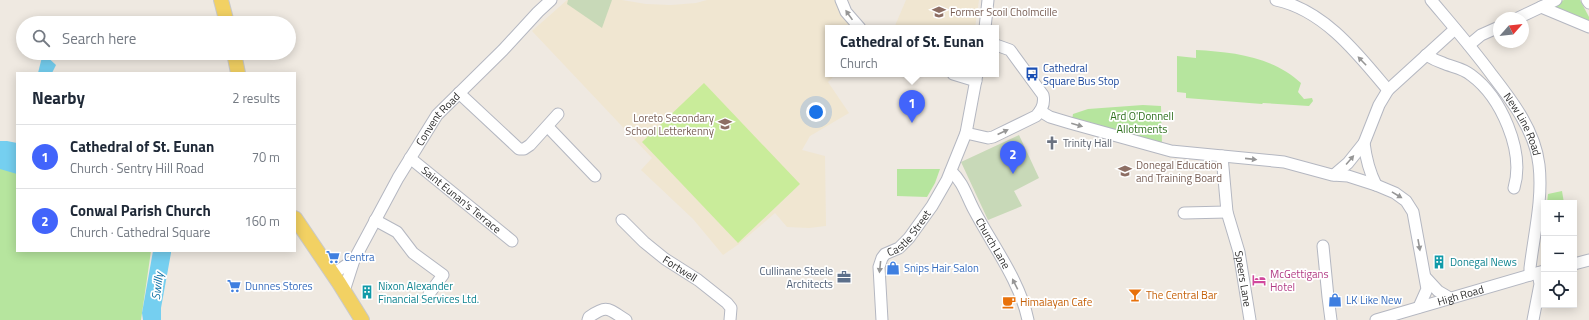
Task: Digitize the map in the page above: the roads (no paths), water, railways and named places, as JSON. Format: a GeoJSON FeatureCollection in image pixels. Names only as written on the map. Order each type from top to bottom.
{"type":"FeatureCollection","features":[{"type":"Feature","properties":{"kind":"main road"},"geometry":{"type":"LineString","coordinates":[[221,0],[224,16]]}},
{"type":"Feature","properties":{"kind":"main road"},"geometry":{"type":"LineString","coordinates":[[235,60],[238,72]]}},
{"type":"Feature","properties":{"kind":"main road"},"geometry":{"type":"LineString","coordinates":[[296,219],[362,320]]}},
{"type":"Feature","properties":{"kind":"street","name":"Convent Road"},"geometry":{"type":"LineString","coordinates":[[344,291],[354,260],[375,220],[410,158],[437,115],[551,0]]}},
{"type":"Feature","properties":{"kind":"street"},"geometry":{"type":"LineString","coordinates":[[840,0],[846,12],[857,25]]}},
{"type":"Feature","properties":{"kind":"street"},"geometry":{"type":"LineString","coordinates":[[985,25],[988,0]]}},
{"type":"Feature","properties":{"kind":"street"},"geometry":{"type":"LineString","coordinates":[[1276,0],[1291,4],[1313,15],[1336,33],[1388,90]]}},
{"type":"Feature","properties":{"kind":"street","name":"New Line Road"},"geometry":{"type":"LineString","coordinates":[[1431,0],[1469,44],[1514,103],[1524,121],[1537,151],[1540,185],[1539,206],[1530,268],[1537,273],[1540,284],[1533,320]]}},
{"type":"Feature","properties":{"kind":"street"},"geometry":{"type":"LineString","coordinates":[[1529,13],[1556,0]]}},
{"type":"Feature","properties":{"kind":"street"},"geometry":{"type":"LineString","coordinates":[[1541,8],[1589,27]]}},
{"type":"Feature","properties":{"kind":"street"},"geometry":{"type":"LineString","coordinates":[[1334,175],[1348,163],[1364,143],[1379,105],[1388,90],[1455,28]]}},
{"type":"Feature","properties":{"kind":"street"},"geometry":{"type":"LineString","coordinates":[[1469,44],[1481,35],[1493,30]]}},
{"type":"Feature","properties":{"kind":"street"},"geometry":{"type":"LineString","coordinates":[[966,133],[988,138],[994,137],[1036,116],[1040,111],[1044,100],[1043,95],[1010,50],[999,46]]}},
{"type":"Feature","properties":{"kind":"street"},"geometry":{"type":"LineString","coordinates":[[1426,55],[1471,74],[1490,94],[1499,108],[1514,140],[1518,166],[1514,188]]}},
{"type":"Feature","properties":{"kind":"street"},"geometry":{"type":"LineString","coordinates":[[951,171],[966,133],[977,78]]}},
{"type":"Feature","properties":{"kind":"street"},"geometry":{"type":"LineString","coordinates":[[459,93],[519,149],[529,147],[558,114]]}},
{"type":"Feature","properties":{"kind":"street"},"geometry":{"type":"LineString","coordinates":[[1040,111],[1050,117],[1155,147],[1179,152],[1284,162],[1334,175],[1348,176],[1376,185],[1395,194],[1406,201],[1413,212],[1427,289],[1420,307]]}},
{"type":"Feature","properties":{"kind":"street"},"geometry":{"type":"LineString","coordinates":[[548,127],[595,176]]}},
{"type":"Feature","properties":{"kind":"street"},"geometry":{"type":"LineString","coordinates":[[1364,143],[1366,163],[1376,185]]}},
{"type":"Feature","properties":{"kind":"street","name":"Speers Lane"},"geometry":{"type":"LineString","coordinates":[[1222,156],[1227,212],[1235,237],[1250,318]]}},
{"type":"Feature","properties":{"kind":"street","name":"Saint Eunan's Terrace"},"geometry":{"type":"LineString","coordinates":[[410,158],[512,241]]}},
{"type":"Feature","properties":{"kind":"street","name":"Castle Street"},"geometry":{"type":"LineString","coordinates":[[882,320],[879,267],[882,258],[885,254],[899,248],[919,226],[940,194],[951,171]]}},
{"type":"Feature","properties":{"kind":"street","name":"Church Lane"},"geometry":{"type":"LineString","coordinates":[[951,171],[961,183],[974,210],[1015,284],[1022,298],[1028,320]]}},
{"type":"Feature","properties":{"kind":"street"},"geometry":{"type":"LineString","coordinates":[[1184,213],[1227,212]]}},
{"type":"Feature","properties":{"kind":"street"},"geometry":{"type":"LineString","coordinates":[[375,220],[397,232],[413,253],[443,275],[429,294]]}},
{"type":"Feature","properties":{"kind":"street","name":"Fortwell"},"geometry":{"type":"LineString","coordinates":[[622,220],[656,252],[698,280],[727,303],[730,308],[730,320]]}},
{"type":"Feature","properties":{"kind":"street"},"geometry":{"type":"LineString","coordinates":[[1323,246],[1332,320]]}},
{"type":"Feature","properties":{"kind":"street"},"geometry":{"type":"LineString","coordinates":[[333,274],[354,260]]}},
{"type":"Feature","properties":{"kind":"street"},"geometry":{"type":"LineString","coordinates":[[1577,263],[1589,260]]}},
{"type":"Feature","properties":{"kind":"street","name":"High Road"},"geometry":{"type":"LineString","coordinates":[[1376,320],[1537,273]]}},
{"type":"Feature","properties":{"kind":"street"},"geometry":{"type":"LineString","coordinates":[[1426,278],[1438,291],[1450,298]]}},
{"type":"Feature","properties":{"kind":"street"},"geometry":{"type":"LineString","coordinates":[[588,320],[589,317],[600,310],[608,309],[626,320]]}},
{"type":"Feature","properties":{"kind":"water"},"geometry":{"type":"Polygon","coordinates":[[[41,60],[51,60],[56,65],[52,72],[38,72],[41,60]]]}},
{"type":"Feature","properties":{"kind":"water"},"geometry":{"type":"Polygon","coordinates":[[[0,141],[16,143],[16,174],[0,169],[0,141]]]}},
{"type":"Feature","properties":{"kind":"water","name":"Swilly"},"geometry":{"type":"Polygon","coordinates":[[[153,252],[171,252],[161,308],[161,320],[143,320],[142,313],[153,252]]]}},
{"type":"Feature","properties":{"kind":"place","name":"Former Scoil Cholmcille"},"geometry":{"type":"Point","coordinates":[939,12]}},
{"type":"Feature","properties":{"kind":"place","name":"Cathedral Square Bus Stop"},"geometry":{"type":"Point","coordinates":[1032,74]}},
{"type":"Feature","properties":{"kind":"place","name":"Cathedral of St. Eunan"},"geometry":{"type":"Point","coordinates":[912,123]}},
{"type":"Feature","properties":{"kind":"place","name":"Loreto Secondary School Letterkenny"},"geometry":{"type":"Point","coordinates":[725,124]}},
{"type":"Feature","properties":{"kind":"place","name":"Trinity Hall"},"geometry":{"type":"Point","coordinates":[1052,143]}},
{"type":"Feature","properties":{"kind":"place","name":"Donegal Education and Training Board"},"geometry":{"type":"Point","coordinates":[1125,171]}},
{"type":"Feature","properties":{"kind":"place","name":"Conwal Parish Church"},"geometry":{"type":"Point","coordinates":[1013,174]}},
{"type":"Feature","properties":{"kind":"place","name":"Centra"},"geometry":{"type":"Point","coordinates":[333,257]}},
{"type":"Feature","properties":{"kind":"place","name":"Donegal News"},"geometry":{"type":"Point","coordinates":[1439,262]}},
{"type":"Feature","properties":{"kind":"place","name":"Snips Hair Salon"},"geometry":{"type":"Point","coordinates":[893,268]}},
{"type":"Feature","properties":{"kind":"place","name":"Cullinane Steele Architects"},"geometry":{"type":"Point","coordinates":[844,277]}},
{"type":"Feature","properties":{"kind":"place","name":"McGettigans Hotel"},"geometry":{"type":"Point","coordinates":[1259,280]}},
{"type":"Feature","properties":{"kind":"place","name":"Dunnes Stores"},"geometry":{"type":"Point","coordinates":[234,286]}},
{"type":"Feature","properties":{"kind":"place","name":"Nixon Alexander Financial Services Ltd."},"geometry":{"type":"Point","coordinates":[367,292]}},
{"type":"Feature","properties":{"kind":"place","name":"The Central Bar"},"geometry":{"type":"Point","coordinates":[1135,295]}},
{"type":"Feature","properties":{"kind":"place","name":"LK Like New"},"geometry":{"type":"Point","coordinates":[1335,300]}},
{"type":"Feature","properties":{"kind":"place","name":"Himalayan Cafe"},"geometry":{"type":"Point","coordinates":[1009,302]}},
{"type":"Feature","properties":{"kind":"park label","name":"Ard O'Donnell Allotments"},"geometry":{"type":"Point","coordinates":[1142,122]}}]}
